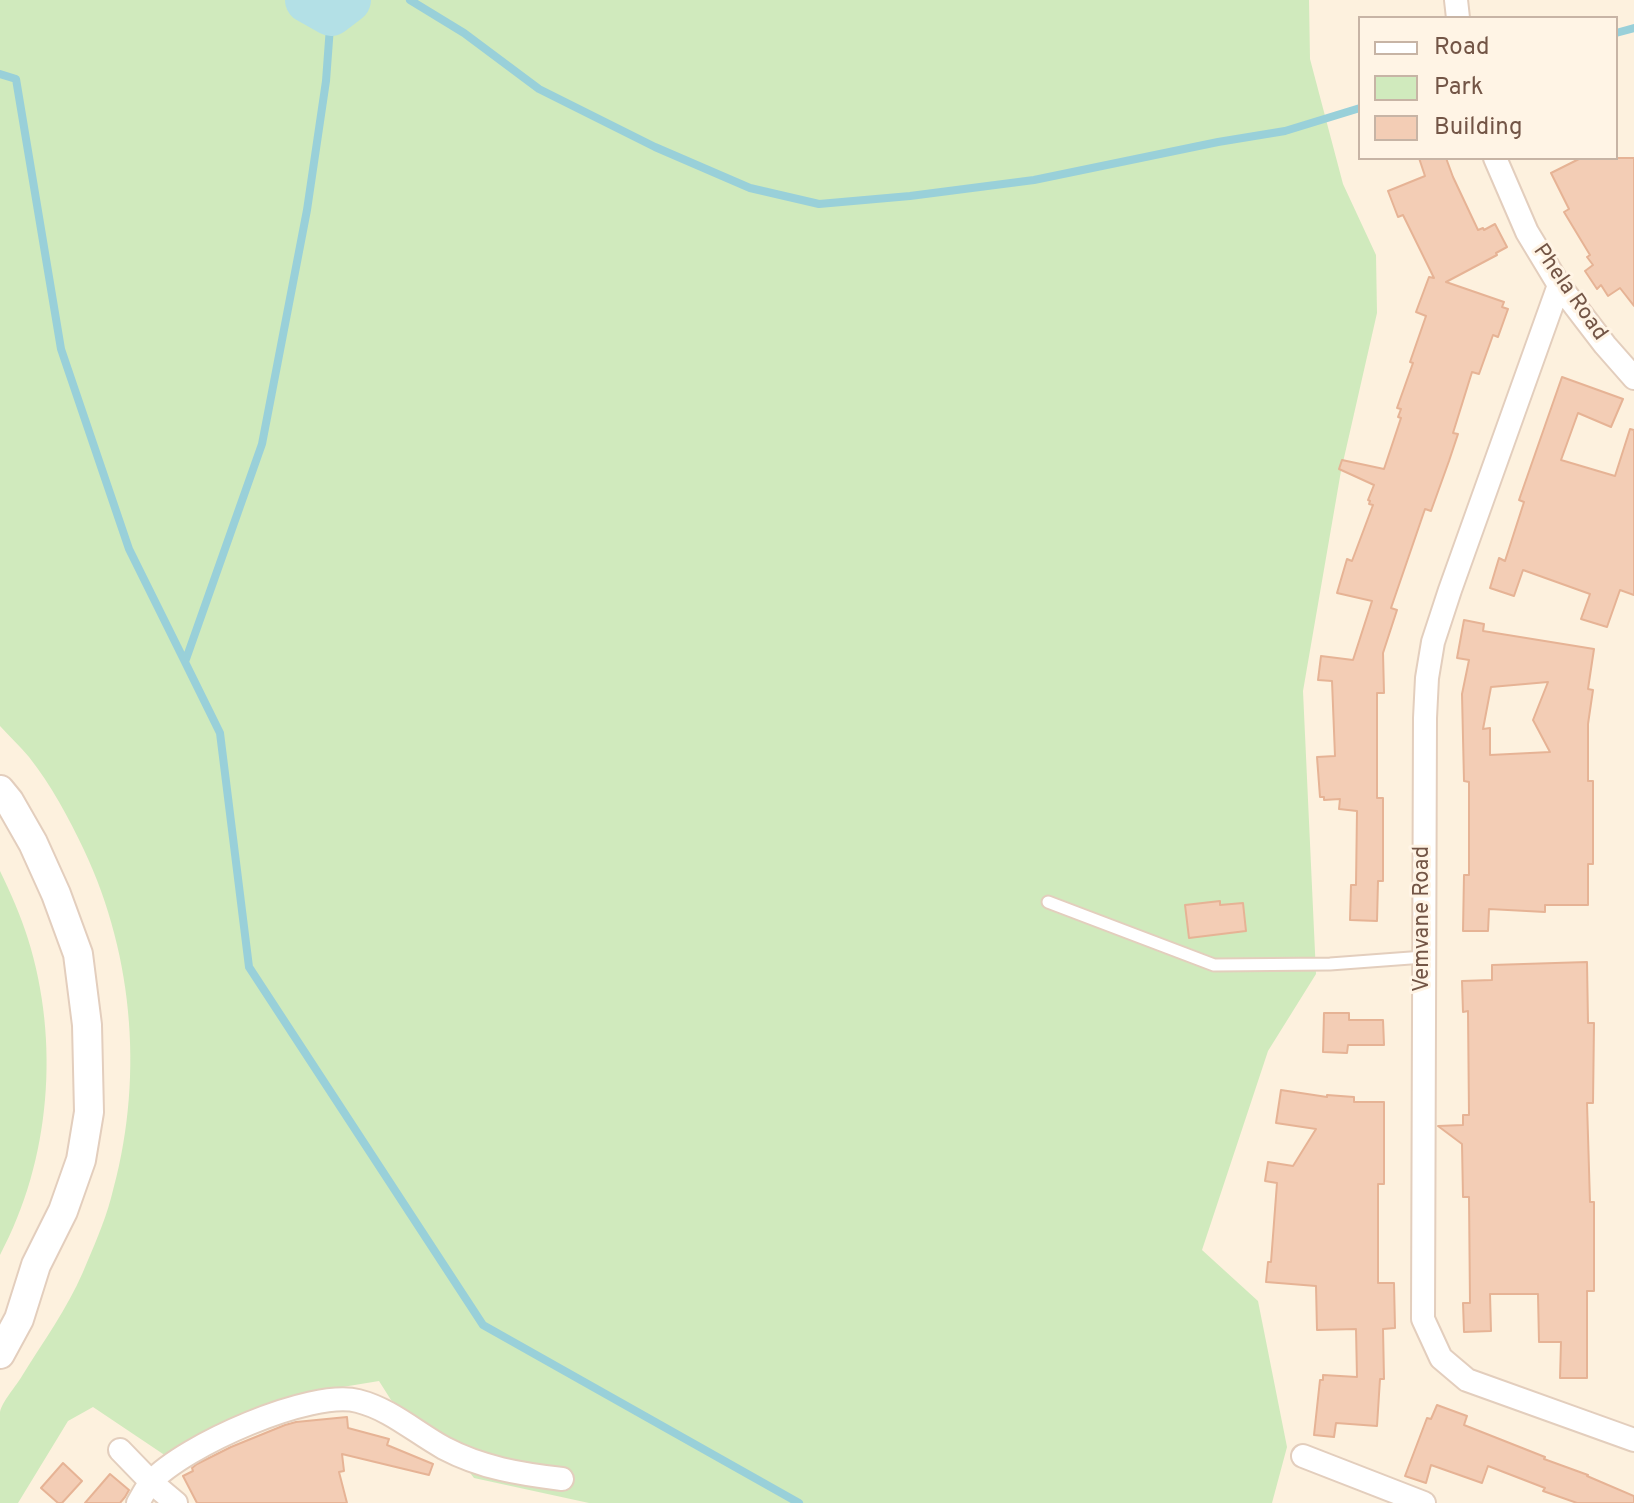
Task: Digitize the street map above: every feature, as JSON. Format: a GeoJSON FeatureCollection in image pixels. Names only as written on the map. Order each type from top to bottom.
{"type":"FeatureCollection","features":[{"type":"Feature","properties":{"kind":"street","name":"Phela Road"},"geometry":{"type":"LineString","coordinates":[[1496,160],[1527,232],[1559,285],[1634,378]]}},
{"type":"Feature","properties":{"kind":"street","name":"Vemvane Road"},"geometry":{"type":"LineString","coordinates":[[1559,285],[1450,590],[1433,642],[1427,678],[1423,1319],[1435,1347],[1448,1365],[1467,1380],[1634,1440]]}},
{"type":"Feature","properties":{"kind":"street"},"geometry":{"type":"LineString","coordinates":[[0,1354],[19,1319],[36,1265],[63,1211],[81,1160],[89,1112],[87,1025],[78,954],[33,843],[3,799]]}},
{"type":"Feature","properties":{"kind":"street"},"geometry":{"type":"LineString","coordinates":[[0,1310],[36,1265]]}},
{"type":"Feature","properties":{"kind":"street"},"geometry":{"type":"LineString","coordinates":[[138,1503],[151,1482],[180,1459],[211,1441],[309,1403],[331,1399],[355,1400],[373,1406],[441,1446],[486,1466],[562,1479]]}},
{"type":"Feature","properties":{"kind":"street"},"geometry":{"type":"LineString","coordinates":[[120,1450],[176,1503]]}},
{"type":"Feature","properties":{"kind":"street"},"geometry":{"type":"LineString","coordinates":[[1303,1456],[1424,1503]]}},
{"type":"Feature","properties":{"kind":"lane"},"geometry":{"type":"LineString","coordinates":[[1048,902],[1214,965],[1330,964],[1424,957]]}},
{"type":"Feature","properties":{"kind":"green space"},"geometry":{"type":"Polygon","coordinates":[[[0,0],[1309,0],[1310,59],[1343,184],[1376,255],[1377,313],[1341,471],[1303,691],[1316,974],[1268,1051],[1202,1250],[1258,1301],[1287,1447],[1272,1503],[589,1503],[474,1478],[440,1434],[391,1400],[379,1381],[306,1393],[224,1424],[169,1458],[93,1407],[68,1421],[18,1503],[0,1503],[0,1412],[70,1299],[102,1227],[121,1155],[128,1111],[130,1066],[124,978],[101,891],[78,838],[52,790],[29,757],[0,726],[0,0]]]}},
{"type":"Feature","properties":{"kind":"green space"},"geometry":{"type":"Polygon","coordinates":[[[0,871],[22,922],[38,978],[47,1059],[40,1140],[17,1218],[0,1255],[0,871]]]}},
{"type":"Feature","properties":{"kind":"building"},"geometry":{"type":"Polygon","coordinates":[[[1634,158],[1634,306],[1620,288],[1608,296],[1601,285],[1597,289],[1585,271],[1593,265],[1587,257],[1590,255],[1564,212],[1569,209],[1551,173],[1577,160],[1634,158]]]}},
{"type":"Feature","properties":{"kind":"building"},"geometry":{"type":"Polygon","coordinates":[[[1420,160],[1447,160],[1478,230],[1495,224],[1507,247],[1446,282],[1504,302],[1502,307],[1508,309],[1498,337],[1493,335],[1479,374],[1472,372],[1453,433],[1458,434],[1449,461],[1431,511],[1425,509],[1391,608],[1397,610],[1383,653],[1384,693],[1377,693],[1377,798],[1383,798],[1383,881],[1378,881],[1377,921],[1350,920],[1351,885],[1356,885],[1357,811],[1339,809],[1340,799],[1324,800],[1320,797],[1317,757],[1335,756],[1332,681],[1318,680],[1321,656],[1353,660],[1372,601],[1337,593],[1347,559],[1352,561],[1373,505],[1368,500],[1374,485],[1339,469],[1342,460],[1384,469],[1401,418],[1398,417],[1401,409],[1397,408],[1426,316],[1416,312],[1429,277],[1434,278],[1403,215],[1398,217],[1388,191],[1425,176],[1420,160]]]}},
{"type":"Feature","properties":{"kind":"building"},"geometry":{"type":"Polygon","coordinates":[[[1562,377],[1623,399],[1611,427],[1578,413],[1561,460],[1615,476],[1630,429],[1634,430],[1634,595],[1620,590],[1607,627],[1581,619],[1590,594],[1523,570],[1514,596],[1490,588],[1499,558],[1505,561],[1524,502],[1519,500],[1562,377]]]}},
{"type":"Feature","properties":{"kind":"building"},"geometry":{"type":"Polygon","coordinates":[[[1464,620],[1484,624],[1483,631],[1594,649],[1588,689],[1593,690],[1588,724],[1588,781],[1593,781],[1593,864],[1588,864],[1588,905],[1545,905],[1545,912],[1489,909],[1488,931],[1463,931],[1464,875],[1469,875],[1469,782],[1464,781],[1462,694],[1469,660],[1457,658],[1464,620]],[[1548,682],[1491,687],[1483,729],[1490,728],[1490,755],[1550,752],[1533,720],[1548,682]]]}},
{"type":"Feature","properties":{"kind":"building"},"geometry":{"type":"Polygon","coordinates":[[[1220,901],[1220,905],[1243,903],[1246,931],[1189,938],[1185,905],[1220,901]]]}},
{"type":"Feature","properties":{"kind":"building"},"geometry":{"type":"Polygon","coordinates":[[[1587,962],[1588,1023],[1594,1023],[1593,1103],[1587,1103],[1590,1202],[1594,1202],[1594,1291],[1587,1291],[1587,1378],[1560,1378],[1561,1342],[1539,1342],[1538,1294],[1490,1294],[1491,1331],[1464,1332],[1463,1303],[1470,1303],[1469,1197],[1463,1197],[1462,1144],[1438,1126],[1463,1125],[1463,1115],[1469,1115],[1468,1011],[1463,1012],[1462,981],[1492,980],[1492,965],[1587,962]]]}},
{"type":"Feature","properties":{"kind":"building"},"geometry":{"type":"Polygon","coordinates":[[[1324,1013],[1349,1013],[1349,1020],[1383,1020],[1384,1045],[1348,1045],[1347,1053],[1323,1052],[1324,1013]]]}},
{"type":"Feature","properties":{"kind":"building"},"geometry":{"type":"Polygon","coordinates":[[[1281,1090],[1327,1097],[1354,1097],[1354,1102],[1384,1102],[1384,1184],[1378,1184],[1378,1283],[1394,1283],[1395,1328],[1383,1329],[1384,1379],[1380,1379],[1377,1426],[1336,1423],[1334,1437],[1314,1435],[1320,1380],[1323,1380],[1323,1375],[1357,1377],[1356,1329],[1317,1330],[1316,1286],[1266,1282],[1268,1262],[1271,1262],[1277,1183],[1265,1181],[1268,1162],[1293,1166],[1316,1129],[1276,1123],[1281,1090]]]}},
{"type":"Feature","properties":{"kind":"building"},"geometry":{"type":"Polygon","coordinates":[[[1437,1405],[1467,1416],[1464,1425],[1634,1496],[1634,1503],[1577,1503],[1488,1466],[1482,1483],[1431,1465],[1426,1483],[1405,1476],[1427,1418],[1431,1419],[1437,1405]]]}},
{"type":"Feature","properties":{"kind":"building"},"geometry":{"type":"Polygon","coordinates":[[[347,1417],[348,1428],[389,1439],[387,1445],[433,1464],[429,1475],[342,1454],[344,1471],[339,1472],[347,1503],[197,1503],[183,1476],[193,1471],[197,1464],[231,1447],[285,1425],[347,1417]]]}},
{"type":"Feature","properties":{"kind":"building"},"geometry":{"type":"Polygon","coordinates":[[[63,1463],[82,1481],[62,1503],[58,1503],[41,1488],[63,1463]]]}},
{"type":"Feature","properties":{"kind":"building"},"geometry":{"type":"Polygon","coordinates":[[[110,1474],[129,1490],[120,1503],[85,1503],[110,1474]]]}},
{"type":"Feature","properties":{"kind":"waterway"},"geometry":{"type":"LineString","coordinates":[[308,0],[331,13],[348,0]]}},
{"type":"Feature","properties":{"kind":"waterway"},"geometry":{"type":"LineString","coordinates":[[410,0],[464,33],[539,89],[655,147],[750,188],[819,204],[1034,180],[1285,131],[1358,109]]}},
{"type":"Feature","properties":{"kind":"waterway"},"geometry":{"type":"LineString","coordinates":[[331,13],[326,81],[307,210],[262,444],[185,662],[220,733],[249,967],[483,1325],[799,1503]]}},
{"type":"Feature","properties":{"kind":"waterway"},"geometry":{"type":"LineString","coordinates":[[1618,32],[1634,28]]}},
{"type":"Feature","properties":{"kind":"waterway"},"geometry":{"type":"LineString","coordinates":[[0,74],[16,79],[61,349],[129,549],[185,662]]}}]}
